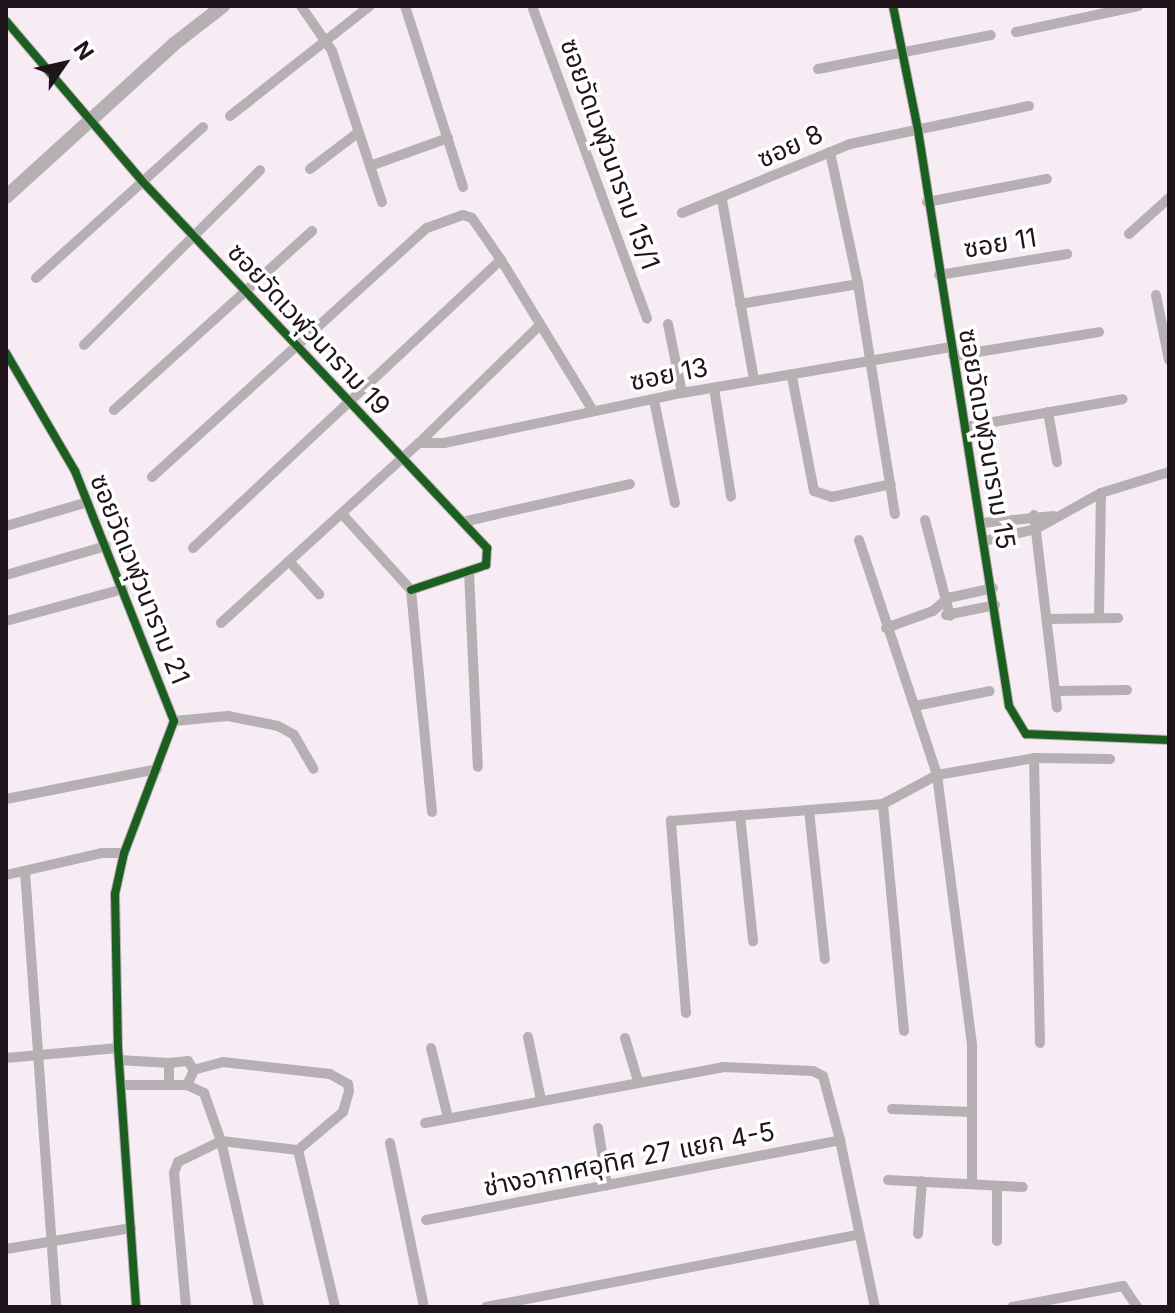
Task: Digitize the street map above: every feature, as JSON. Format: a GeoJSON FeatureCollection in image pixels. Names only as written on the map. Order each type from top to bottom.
{"type":"FeatureCollection","features":[{"type":"Feature","properties":{"kind":"street"},"geometry":{"type":"LineString","coordinates":[[6,197],[222,6]]}},
{"type":"Feature","properties":{"kind":"street"},"geometry":{"type":"LineString","coordinates":[[301,6],[325,40],[382,202]]}},
{"type":"Feature","properties":{"kind":"street"},"geometry":{"type":"LineString","coordinates":[[230,116],[370,6]]}},
{"type":"Feature","properties":{"kind":"street"},"geometry":{"type":"LineString","coordinates":[[405,6],[463,187]]}},
{"type":"Feature","properties":{"kind":"street","name":"ซอยวัดเวฬุวนาราม 15/1"},"geometry":{"type":"LineString","coordinates":[[532,6],[647,318]]}},
{"type":"Feature","properties":{"kind":"street","name":"ซอยวัดเวฬุวนาราม 15"},"geometry":{"type":"LineString","coordinates":[[893,6],[918,130],[927,202],[993,588],[1009,706],[1026,734],[1169,740]]}},
{"type":"Feature","properties":{"kind":"street"},"geometry":{"type":"LineString","coordinates":[[1016,32],[1138,6]]}},
{"type":"Feature","properties":{"kind":"street","name":"ซอยวัดเวฬุวนาราม 19"},"geometry":{"type":"LineString","coordinates":[[6,21],[89,123],[142,181],[248,289],[401,458],[467,521],[487,548],[486,565],[469,572]]}},
{"type":"Feature","properties":{"kind":"street"},"geometry":{"type":"LineString","coordinates":[[818,69],[991,35]]}},
{"type":"Feature","properties":{"kind":"street","name":"ซอย 8"},"geometry":{"type":"LineString","coordinates":[[682,213],[722,200],[830,152],[1029,106]]}},
{"type":"Feature","properties":{"kind":"street"},"geometry":{"type":"LineString","coordinates":[[36,278],[203,127]]}},
{"type":"Feature","properties":{"kind":"street"},"geometry":{"type":"LineString","coordinates":[[310,169],[359,132]]}},
{"type":"Feature","properties":{"kind":"street"},"geometry":{"type":"LineString","coordinates":[[370,166],[448,138]]}},
{"type":"Feature","properties":{"kind":"street"},"geometry":{"type":"LineString","coordinates":[[830,152],[858,284],[895,514]]}},
{"type":"Feature","properties":{"kind":"street"},"geometry":{"type":"LineString","coordinates":[[84,345],[260,170]]}},
{"type":"Feature","properties":{"kind":"street"},"geometry":{"type":"LineString","coordinates":[[927,202],[1047,179]]}},
{"type":"Feature","properties":{"kind":"street"},"geometry":{"type":"LineString","coordinates":[[1129,234],[1169,198]]}},
{"type":"Feature","properties":{"kind":"street"},"geometry":{"type":"LineString","coordinates":[[722,200],[754,380]]}},
{"type":"Feature","properties":{"kind":"street"},"geometry":{"type":"LineString","coordinates":[[152,477],[300,348],[427,228],[446,218],[472,218],[593,411]]}},
{"type":"Feature","properties":{"kind":"street"},"geometry":{"type":"LineString","coordinates":[[114,410],[312,231]]}},
{"type":"Feature","properties":{"kind":"street","name":"ซอย 11"},"geometry":{"type":"LineString","coordinates":[[939,275],[1067,254]]}},
{"type":"Feature","properties":{"kind":"street"},"geometry":{"type":"LineString","coordinates":[[193,548],[352,404],[501,260]]}},
{"type":"Feature","properties":{"kind":"street"},"geometry":{"type":"LineString","coordinates":[[740,304],[858,284]]}},
{"type":"Feature","properties":{"kind":"street"},"geometry":{"type":"LineString","coordinates":[[1156,295],[1169,360]]}},
{"type":"Feature","properties":{"kind":"street"},"geometry":{"type":"LineString","coordinates":[[668,324],[682,393]]}},
{"type":"Feature","properties":{"kind":"street"},"geometry":{"type":"LineString","coordinates":[[221,623],[343,515],[540,325]]}},
{"type":"Feature","properties":{"kind":"street","name":"ซอย 13"},"geometry":{"type":"LineString","coordinates":[[419,443],[444,443],[754,380],[792,377],[871,361],[1099,332]]}},
{"type":"Feature","properties":{"kind":"street","name":"ซอยวัดเวฬุวนาราม 21"},"geometry":{"type":"LineString","coordinates":[[6,353],[58,438],[88,502],[174,721],[124,853],[115,894],[118,1054],[136,1307]]}},
{"type":"Feature","properties":{"kind":"street"},"geometry":{"type":"LineString","coordinates":[[792,377],[814,491],[832,497],[891,484]]}},
{"type":"Feature","properties":{"kind":"street"},"geometry":{"type":"LineString","coordinates":[[714,388],[731,497]]}},
{"type":"Feature","properties":{"kind":"street"},"geometry":{"type":"LineString","coordinates":[[965,427],[1123,399]]}},
{"type":"Feature","properties":{"kind":"street"},"geometry":{"type":"LineString","coordinates":[[654,400],[675,503]]}},
{"type":"Feature","properties":{"kind":"street"},"geometry":{"type":"LineString","coordinates":[[1048,412],[1057,462]]}},
{"type":"Feature","properties":{"kind":"street"},"geometry":{"type":"LineString","coordinates":[[984,541],[1036,529],[1054,516],[1101,493],[1168,473],[1169,485]]}},
{"type":"Feature","properties":{"kind":"street"},"geometry":{"type":"LineString","coordinates":[[467,521],[630,484]]}},
{"type":"Feature","properties":{"kind":"street"},"geometry":{"type":"LineString","coordinates":[[1099,618],[1101,493]]}},
{"type":"Feature","properties":{"kind":"street"},"geometry":{"type":"LineString","coordinates":[[6,526],[88,502]]}},
{"type":"Feature","properties":{"kind":"street"},"geometry":{"type":"LineString","coordinates":[[343,515],[411,590],[432,812]]}},
{"type":"Feature","properties":{"kind":"street"},"geometry":{"type":"LineString","coordinates":[[982,523],[1034,515],[1054,516]]}},
{"type":"Feature","properties":{"kind":"street"},"geometry":{"type":"LineString","coordinates":[[1034,515],[1057,708]]}},
{"type":"Feature","properties":{"kind":"street"},"geometry":{"type":"LineString","coordinates":[[925,520],[948,598],[950,616]]}},
{"type":"Feature","properties":{"kind":"street"},"geometry":{"type":"LineString","coordinates":[[859,540],[937,775],[972,1044],[972,1184]]}},
{"type":"Feature","properties":{"kind":"street"},"geometry":{"type":"LineString","coordinates":[[6,575],[106,546]]}},
{"type":"Feature","properties":{"kind":"street"},"geometry":{"type":"LineString","coordinates":[[289,561],[319,594]]}},
{"type":"Feature","properties":{"kind":"street"},"geometry":{"type":"LineString","coordinates":[[411,590],[469,572],[478,767]]}},
{"type":"Feature","properties":{"kind":"street"},"geometry":{"type":"LineString","coordinates":[[886,628],[933,611],[948,598],[993,588]]}},
{"type":"Feature","properties":{"kind":"street"},"geometry":{"type":"LineString","coordinates":[[6,621],[123,589]]}},
{"type":"Feature","properties":{"kind":"street"},"geometry":{"type":"LineString","coordinates":[[933,611],[950,616],[995,605]]}},
{"type":"Feature","properties":{"kind":"street"},"geometry":{"type":"LineString","coordinates":[[1048,619],[1118,618]]}},
{"type":"Feature","properties":{"kind":"street"},"geometry":{"type":"LineString","coordinates":[[1056,691],[1127,690]]}},
{"type":"Feature","properties":{"kind":"street"},"geometry":{"type":"LineString","coordinates":[[915,706],[990,691]]}},
{"type":"Feature","properties":{"kind":"street"},"geometry":{"type":"LineString","coordinates":[[174,721],[228,716],[278,726],[294,735],[314,769]]}},
{"type":"Feature","properties":{"kind":"street"},"geometry":{"type":"LineString","coordinates":[[1034,758],[1040,1043]]}},
{"type":"Feature","properties":{"kind":"street"},"geometry":{"type":"LineString","coordinates":[[686,1013],[671,821],[883,804],[937,775],[1034,758],[1110,759]]}},
{"type":"Feature","properties":{"kind":"street"},"geometry":{"type":"LineString","coordinates":[[6,799],[157,769]]}},
{"type":"Feature","properties":{"kind":"street"},"geometry":{"type":"LineString","coordinates":[[883,804],[904,1031]]}},
{"type":"Feature","properties":{"kind":"street"},"geometry":{"type":"LineString","coordinates":[[809,810],[825,959]]}},
{"type":"Feature","properties":{"kind":"street"},"geometry":{"type":"LineString","coordinates":[[740,815],[753,941]]}},
{"type":"Feature","properties":{"kind":"street"},"geometry":{"type":"LineString","coordinates":[[6,875],[102,853],[124,853]]}},
{"type":"Feature","properties":{"kind":"street"},"geometry":{"type":"LineString","coordinates":[[25,871],[56,1307]]}},
{"type":"Feature","properties":{"kind":"street"},"geometry":{"type":"LineString","coordinates":[[528,1037],[541,1100]]}},
{"type":"Feature","properties":{"kind":"street"},"geometry":{"type":"LineString","coordinates":[[625,1038],[638,1081]]}},
{"type":"Feature","properties":{"kind":"street"},"geometry":{"type":"LineString","coordinates":[[431,1048],[448,1118]]}},
{"type":"Feature","properties":{"kind":"street"},"geometry":{"type":"LineString","coordinates":[[6,1058],[118,1054],[169,1063],[188,1061],[194,1070]]}},
{"type":"Feature","properties":{"kind":"street"},"geometry":{"type":"LineString","coordinates":[[186,1307],[174,1173],[185,1155],[221,1141],[298,1150],[343,1112],[348,1084],[341,1077],[223,1062],[194,1070],[187,1085]]}},
{"type":"Feature","properties":{"kind":"street"},"geometry":{"type":"LineString","coordinates":[[169,1063],[169,1083]]}},
{"type":"Feature","properties":{"kind":"street"},"geometry":{"type":"LineString","coordinates":[[425,1123],[723,1067],[813,1071],[823,1076],[840,1140],[875,1307]]}},
{"type":"Feature","properties":{"kind":"street"},"geometry":{"type":"LineString","coordinates":[[122,1085],[169,1083],[187,1085],[204,1093],[221,1141],[259,1307]]}},
{"type":"Feature","properties":{"kind":"street"},"geometry":{"type":"LineString","coordinates":[[892,1109],[972,1112]]}},
{"type":"Feature","properties":{"kind":"street"},"geometry":{"type":"LineString","coordinates":[[598,1128],[607,1185]]}},
{"type":"Feature","properties":{"kind":"street","name":"ช่างอากาศอุทิศ 27 แยก 4-5"},"geometry":{"type":"LineString","coordinates":[[426,1220],[840,1140]]}},
{"type":"Feature","properties":{"kind":"street"},"geometry":{"type":"LineString","coordinates":[[390,1143],[424,1307]]}},
{"type":"Feature","properties":{"kind":"street"},"geometry":{"type":"LineString","coordinates":[[298,1150],[335,1307]]}},
{"type":"Feature","properties":{"kind":"street"},"geometry":{"type":"LineString","coordinates":[[888,1180],[1023,1187]]}},
{"type":"Feature","properties":{"kind":"street"},"geometry":{"type":"LineString","coordinates":[[918,1234],[922,1181]]}},
{"type":"Feature","properties":{"kind":"street"},"geometry":{"type":"LineString","coordinates":[[997,1186],[997,1241]]}},
{"type":"Feature","properties":{"kind":"street"},"geometry":{"type":"LineString","coordinates":[[6,1249],[131,1228]]}},
{"type":"Feature","properties":{"kind":"street"},"geometry":{"type":"LineString","coordinates":[[486,1307],[858,1235]]}},
{"type":"Feature","properties":{"kind":"street"},"geometry":{"type":"LineString","coordinates":[[1012,1307],[1123,1286],[1137,1307]]}},
{"type":"Feature","properties":{"kind":"cycle path"},"geometry":{"type":"LineString","coordinates":[[893,6],[918,130],[1009,706],[1026,734],[1169,740]]}},
{"type":"Feature","properties":{"kind":"cycle path"},"geometry":{"type":"LineString","coordinates":[[6,21],[142,181],[487,548],[486,565],[411,590]]}},
{"type":"Feature","properties":{"kind":"cycle path"},"geometry":{"type":"LineString","coordinates":[[6,353],[75,471],[174,721],[124,853],[115,894],[118,1048],[136,1307]]}}]}
